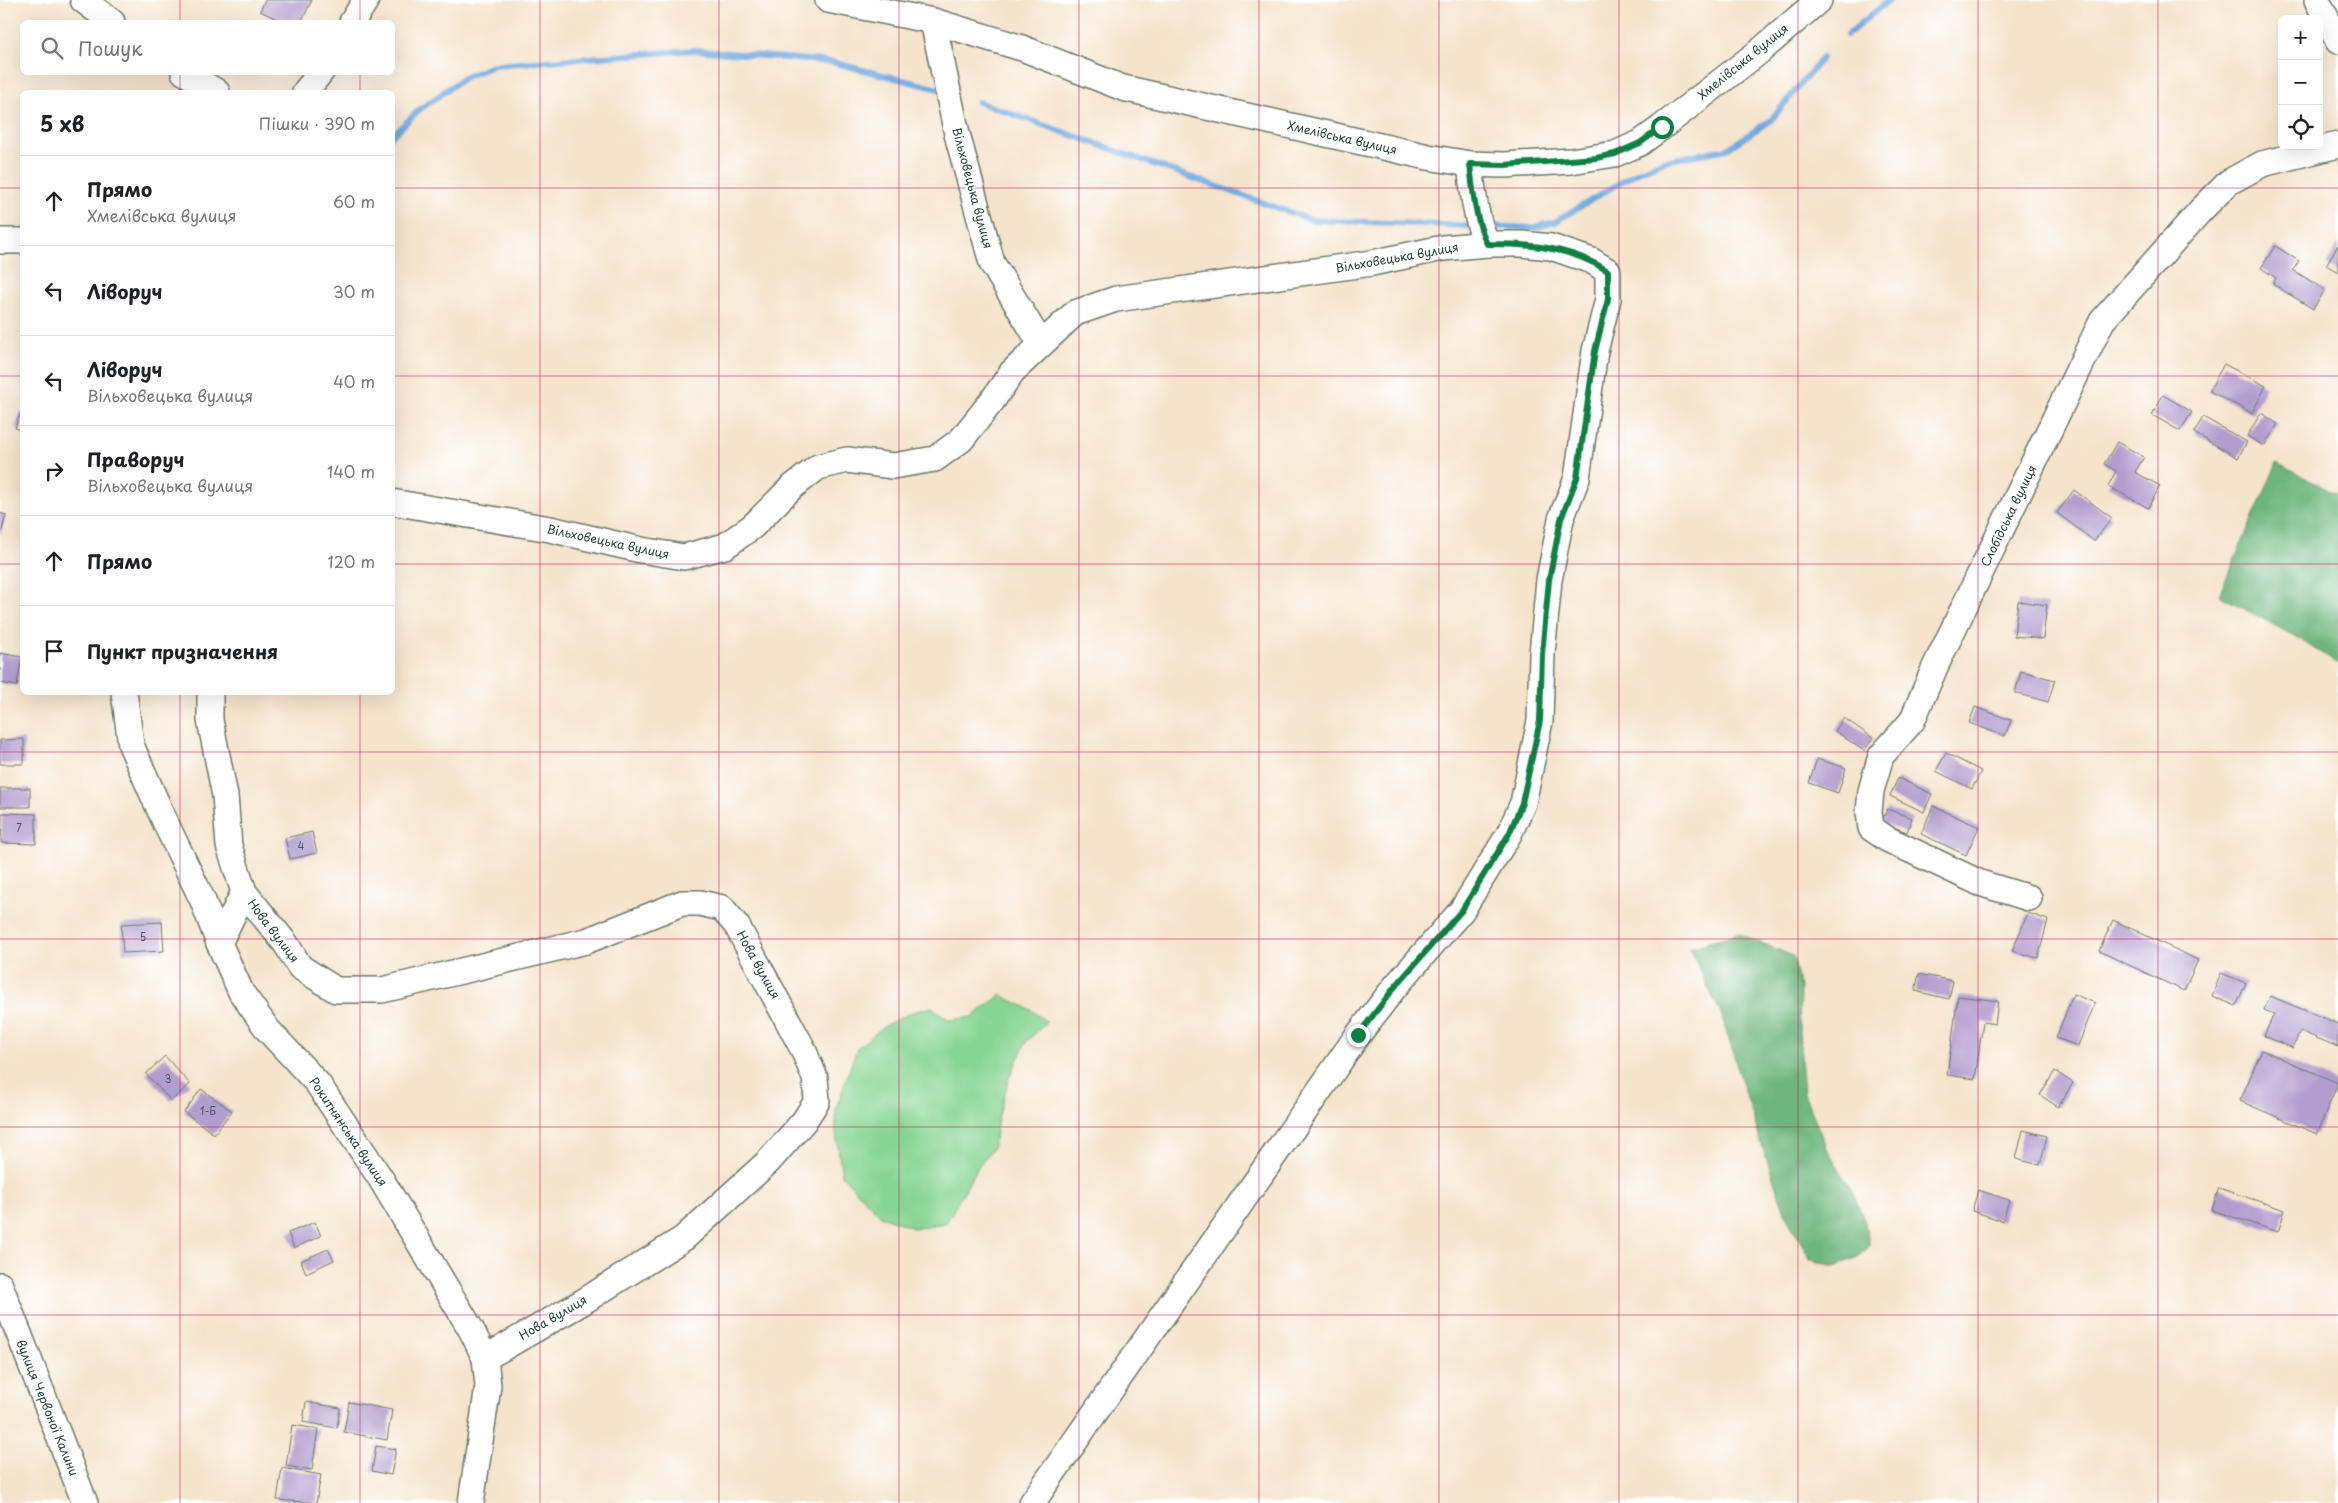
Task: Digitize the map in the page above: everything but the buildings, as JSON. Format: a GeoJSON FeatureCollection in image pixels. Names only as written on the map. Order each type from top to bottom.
{"type":"FeatureCollection","features":[{"type":"Feature","properties":{"kind":"street"},"geometry":{"type":"LineString","coordinates":[[83,0],[109,20]]}},
{"type":"Feature","properties":{"kind":"street"},"geometry":{"type":"LineString","coordinates":[[353,20],[366,0]]}},
{"type":"Feature","properties":{"kind":"street","name":"Хмелівська вулиця"},"geometry":{"type":"LineString","coordinates":[[828,0],[933,21],[1022,48],[1123,88],[1356,142],[1470,164],[1504,165],[1596,158],[1623,151],[1640,143],[1760,50],[1819,0]]}},
{"type":"Feature","properties":{"kind":"street"},"geometry":{"type":"LineString","coordinates":[[2317,0],[2338,41]]}},
{"type":"Feature","properties":{"kind":"street","name":"Вільховецька вулиця"},"geometry":{"type":"LineString","coordinates":[[933,21],[960,143],[992,263],[1041,344]]}},
{"type":"Feature","properties":{"kind":"street"},"geometry":{"type":"LineString","coordinates":[[189,75],[214,90]]}},
{"type":"Feature","properties":{"kind":"street"},"geometry":{"type":"LineString","coordinates":[[307,90],[319,75]]}},
{"type":"Feature","properties":{"kind":"street","name":"Слобідська вулиця"},"geometry":{"type":"LineString","coordinates":[[2029,898],[1980,882],[1886,839],[1871,828],[1869,812],[1871,792],[1881,756],[1912,721],[1935,667],[2102,321],[2201,210],[2229,182],[2262,164],[2338,145]]}},
{"type":"Feature","properties":{"kind":"street"},"geometry":{"type":"LineString","coordinates":[[1470,164],[1475,205],[1484,239]]}},
{"type":"Feature","properties":{"kind":"street","name":"Вільховецька вулиця"},"geometry":{"type":"LineString","coordinates":[[395,503],[550,529],[642,550],[684,557],[725,546],[753,526],[791,488],[818,466],[847,460],[893,466],[935,459],[961,440],[1012,372],[1041,344],[1075,314],[1116,299],[1372,263],[1484,239],[1551,247],[1592,261],[1608,271],[1608,299],[1595,351],[1577,478],[1561,519],[1549,580],[1542,654],[1540,721],[1522,803],[1509,834],[1462,910],[1406,974],[1358,1035],[1032,1503]]}},
{"type":"Feature","properties":{"kind":"street"},"geometry":{"type":"LineString","coordinates":[[0,241],[20,241]]}},
{"type":"Feature","properties":{"kind":"street","name":"Рокитнянська вулиця"},"geometry":{"type":"LineString","coordinates":[[124,695],[131,745],[203,901],[219,944],[241,992],[268,1030],[318,1084],[382,1180],[472,1331],[484,1358],[488,1386],[471,1503]]}},
{"type":"Feature","properties":{"kind":"street"},"geometry":{"type":"LineString","coordinates":[[210,695],[210,720],[224,796],[230,846],[244,892],[219,944]]}},
{"type":"Feature","properties":{"kind":"street","name":"Нова вулиця"},"geometry":{"type":"LineString","coordinates":[[244,892],[286,944],[300,967],[336,990],[382,990],[586,941],[682,903],[700,903],[722,908],[737,926],[803,1049],[815,1078],[817,1101],[804,1121],[769,1161],[684,1238],[581,1303],[484,1358]]}},
{"type":"Feature","properties":{"kind":"street","name":"вулиця Червоної Калини"},"geometry":{"type":"LineString","coordinates":[[0,1285],[85,1503]]}},
{"type":"Feature","properties":{"kind":"green space"},"geometry":{"type":"Polygon","coordinates":[[[2277,463],[2338,495],[2338,664],[2296,637],[2219,595],[2277,463]]]}},
{"type":"Feature","properties":{"kind":"green space"},"geometry":{"type":"Polygon","coordinates":[[[1738,933],[1793,956],[1800,988],[1799,1032],[1804,1094],[1828,1151],[1853,1193],[1864,1219],[1870,1246],[1856,1258],[1835,1266],[1811,1260],[1787,1218],[1762,1146],[1721,1014],[1689,948],[1738,933]]]}},
{"type":"Feature","properties":{"kind":"green space"},"geometry":{"type":"Polygon","coordinates":[[[1001,995],[1031,1010],[1047,1022],[1026,1042],[1009,1078],[997,1123],[994,1146],[978,1167],[946,1223],[913,1228],[881,1216],[842,1176],[836,1133],[836,1109],[857,1048],[886,1025],[912,1012],[932,1007],[949,1020],[972,1017],[1001,995]]]}},
{"type":"Feature","properties":{"kind":"waterway"},"geometry":{"type":"LineString","coordinates":[[1847,35],[1889,0]]}},
{"type":"Feature","properties":{"kind":"waterway"},"geometry":{"type":"LineString","coordinates":[[395,133],[419,110],[465,77],[495,65],[695,50],[831,62],[939,89]]}},
{"type":"Feature","properties":{"kind":"waterway"},"geometry":{"type":"LineString","coordinates":[[1487,226],[1532,228],[1555,222],[1636,173],[1664,161],[1727,149],[1771,120],[1822,58]]}},
{"type":"Feature","properties":{"kind":"waterway"},"geometry":{"type":"LineString","coordinates":[[978,102],[1312,220],[1474,226]]}},
{"type":"Feature","properties":{"kind":"route"},"geometry":{"type":"LineString","coordinates":[[1358,1035],[1394,988],[1462,910],[1509,834],[1522,803],[1540,721],[1542,654],[1549,580],[1561,519],[1577,478],[1582,432],[1595,351],[1608,299],[1608,271],[1592,261],[1551,247],[1522,244],[1487,244],[1482,234],[1475,205],[1470,164],[1504,165],[1596,158],[1615,154],[1640,143],[1662,127]]}}]}
